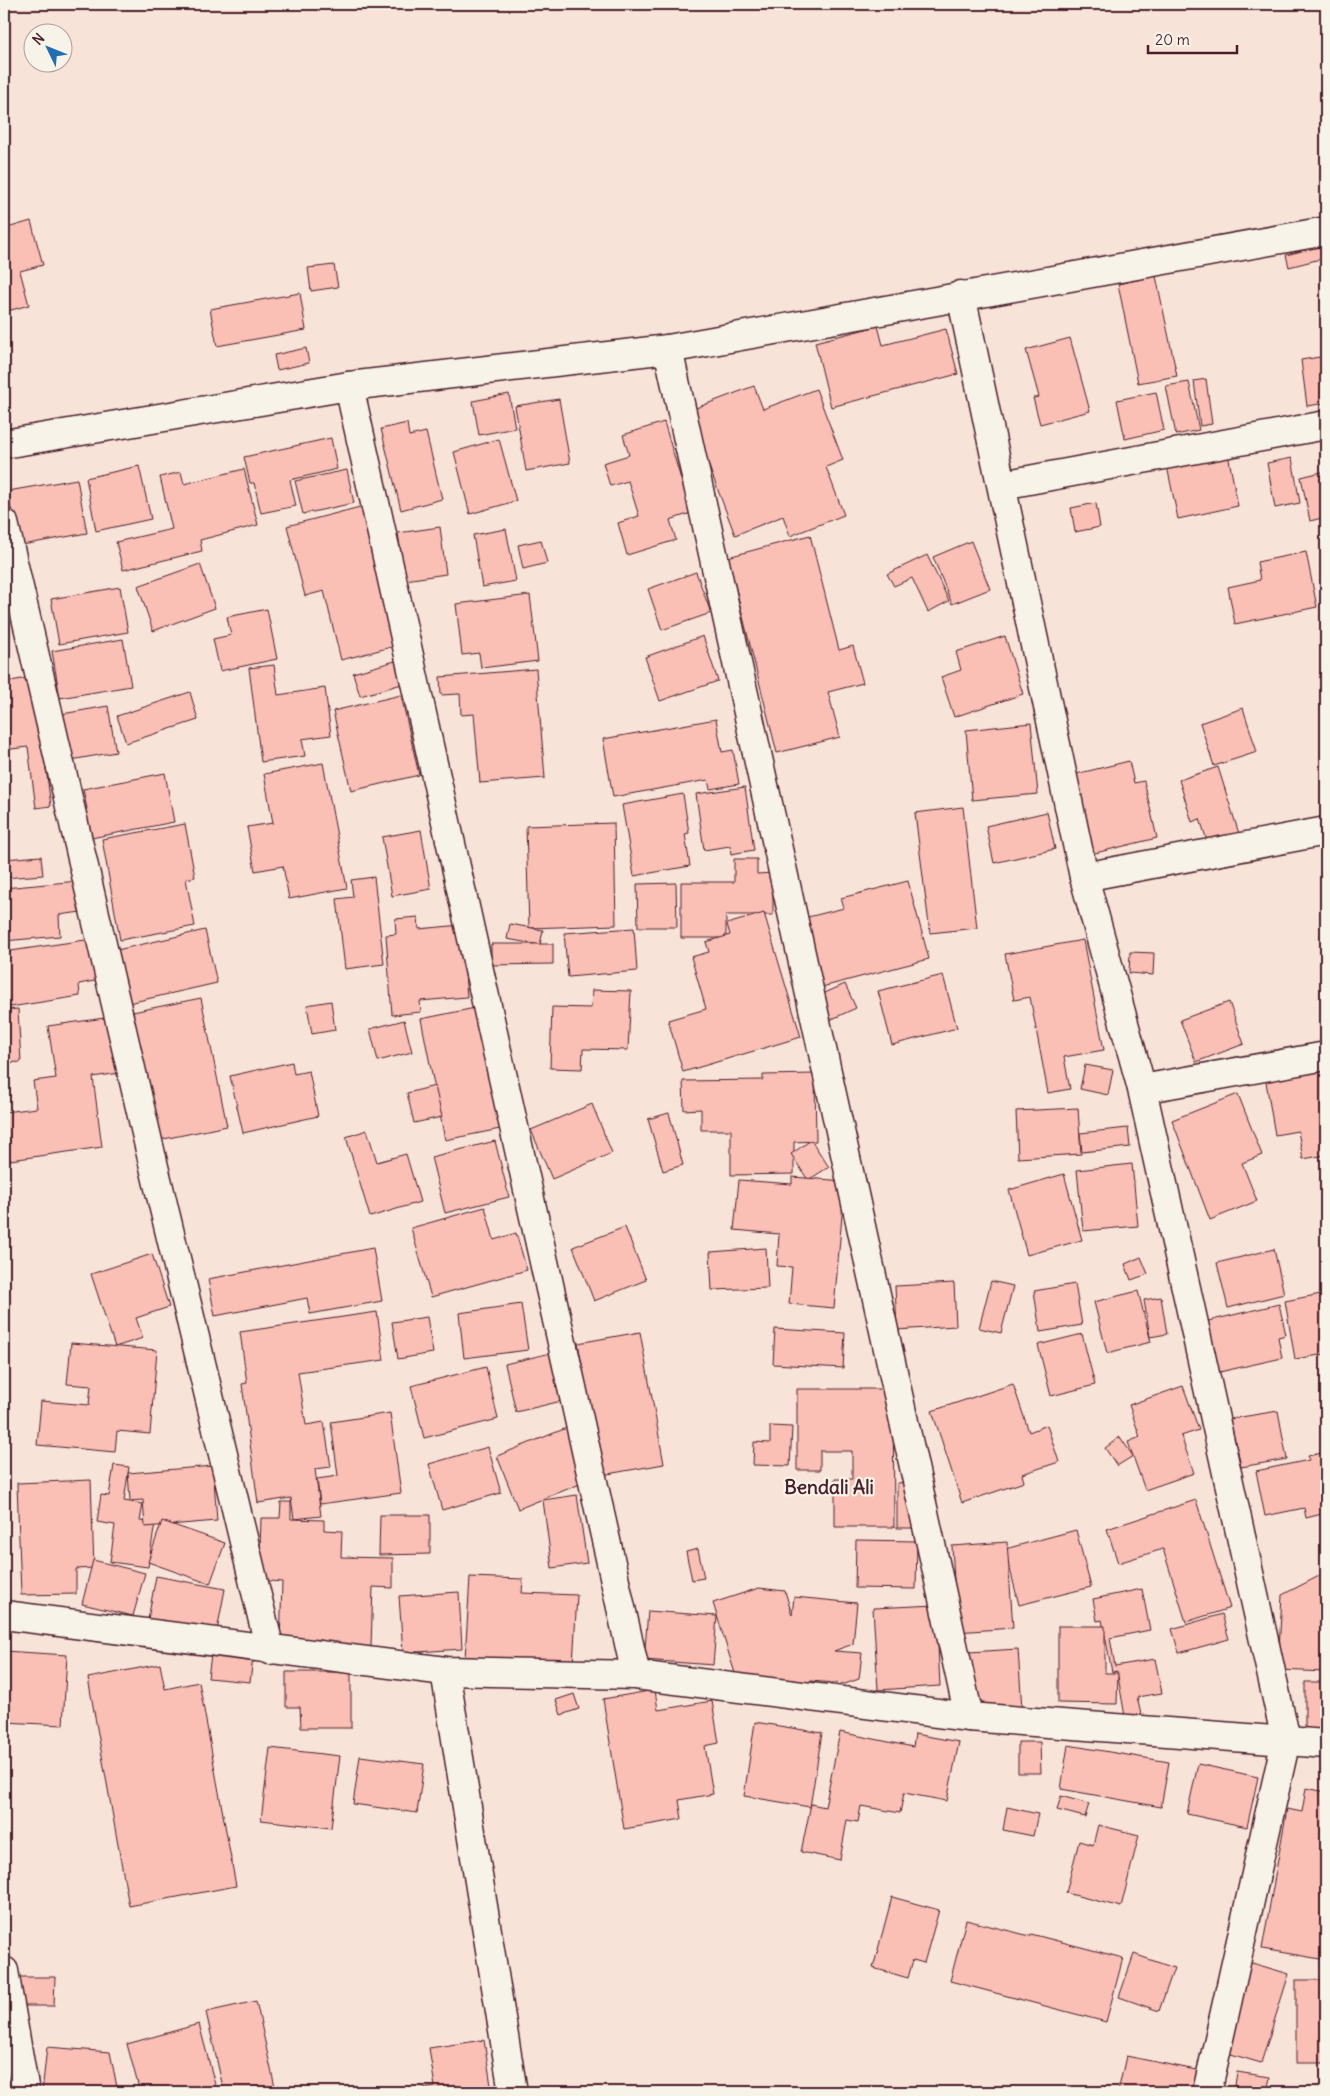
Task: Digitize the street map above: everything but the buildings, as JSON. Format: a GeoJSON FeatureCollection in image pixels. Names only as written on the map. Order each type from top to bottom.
{"type":"FeatureCollection","features":[{"type":"Feature","properties":{"kind":"street"},"geometry":{"type":"LineString","coordinates":[[4,444],[349,386],[668,349],[1326,231]]}},
{"type":"Feature","properties":{"kind":"street"},"geometry":{"type":"LineString","coordinates":[[961,295],[1084,877],[1142,1089],[1286,1740],[1207,2092]]}},
{"type":"Feature","properties":{"kind":"street"},"geometry":{"type":"LineString","coordinates":[[668,349],[969,1717]]}},
{"type":"Feature","properties":{"kind":"street"},"geometry":{"type":"LineString","coordinates":[[349,386],[636,1676]]}},
{"type":"Feature","properties":{"kind":"street"},"geometry":{"type":"LineString","coordinates":[[1002,485],[1326,425]]}},
{"type":"Feature","properties":{"kind":"street"},"geometry":{"type":"LineString","coordinates":[[4,523],[149,1146],[270,1650]]}},
{"type":"Feature","properties":{"kind":"street"},"geometry":{"type":"LineString","coordinates":[[1084,877],[1326,831]]}},
{"type":"Feature","properties":{"kind":"street"},"geometry":{"type":"LineString","coordinates":[[1142,1089],[1326,1056]]}},
{"type":"Feature","properties":{"kind":"street"},"geometry":{"type":"LineString","coordinates":[[4,1615],[445,1671],[636,1676],[969,1717],[1326,1744]]}},
{"type":"Feature","properties":{"kind":"street"},"geometry":{"type":"LineString","coordinates":[[445,1671],[512,2092]]}},
{"type":"Feature","properties":{"kind":"street"},"geometry":{"type":"LineString","coordinates":[[4,1971],[25,2092]]}},
{"type":"Feature","properties":{"kind":"district","name":"Bendali Ali"},"geometry":{"type":"Point","coordinates":[829,1487]}}]}
